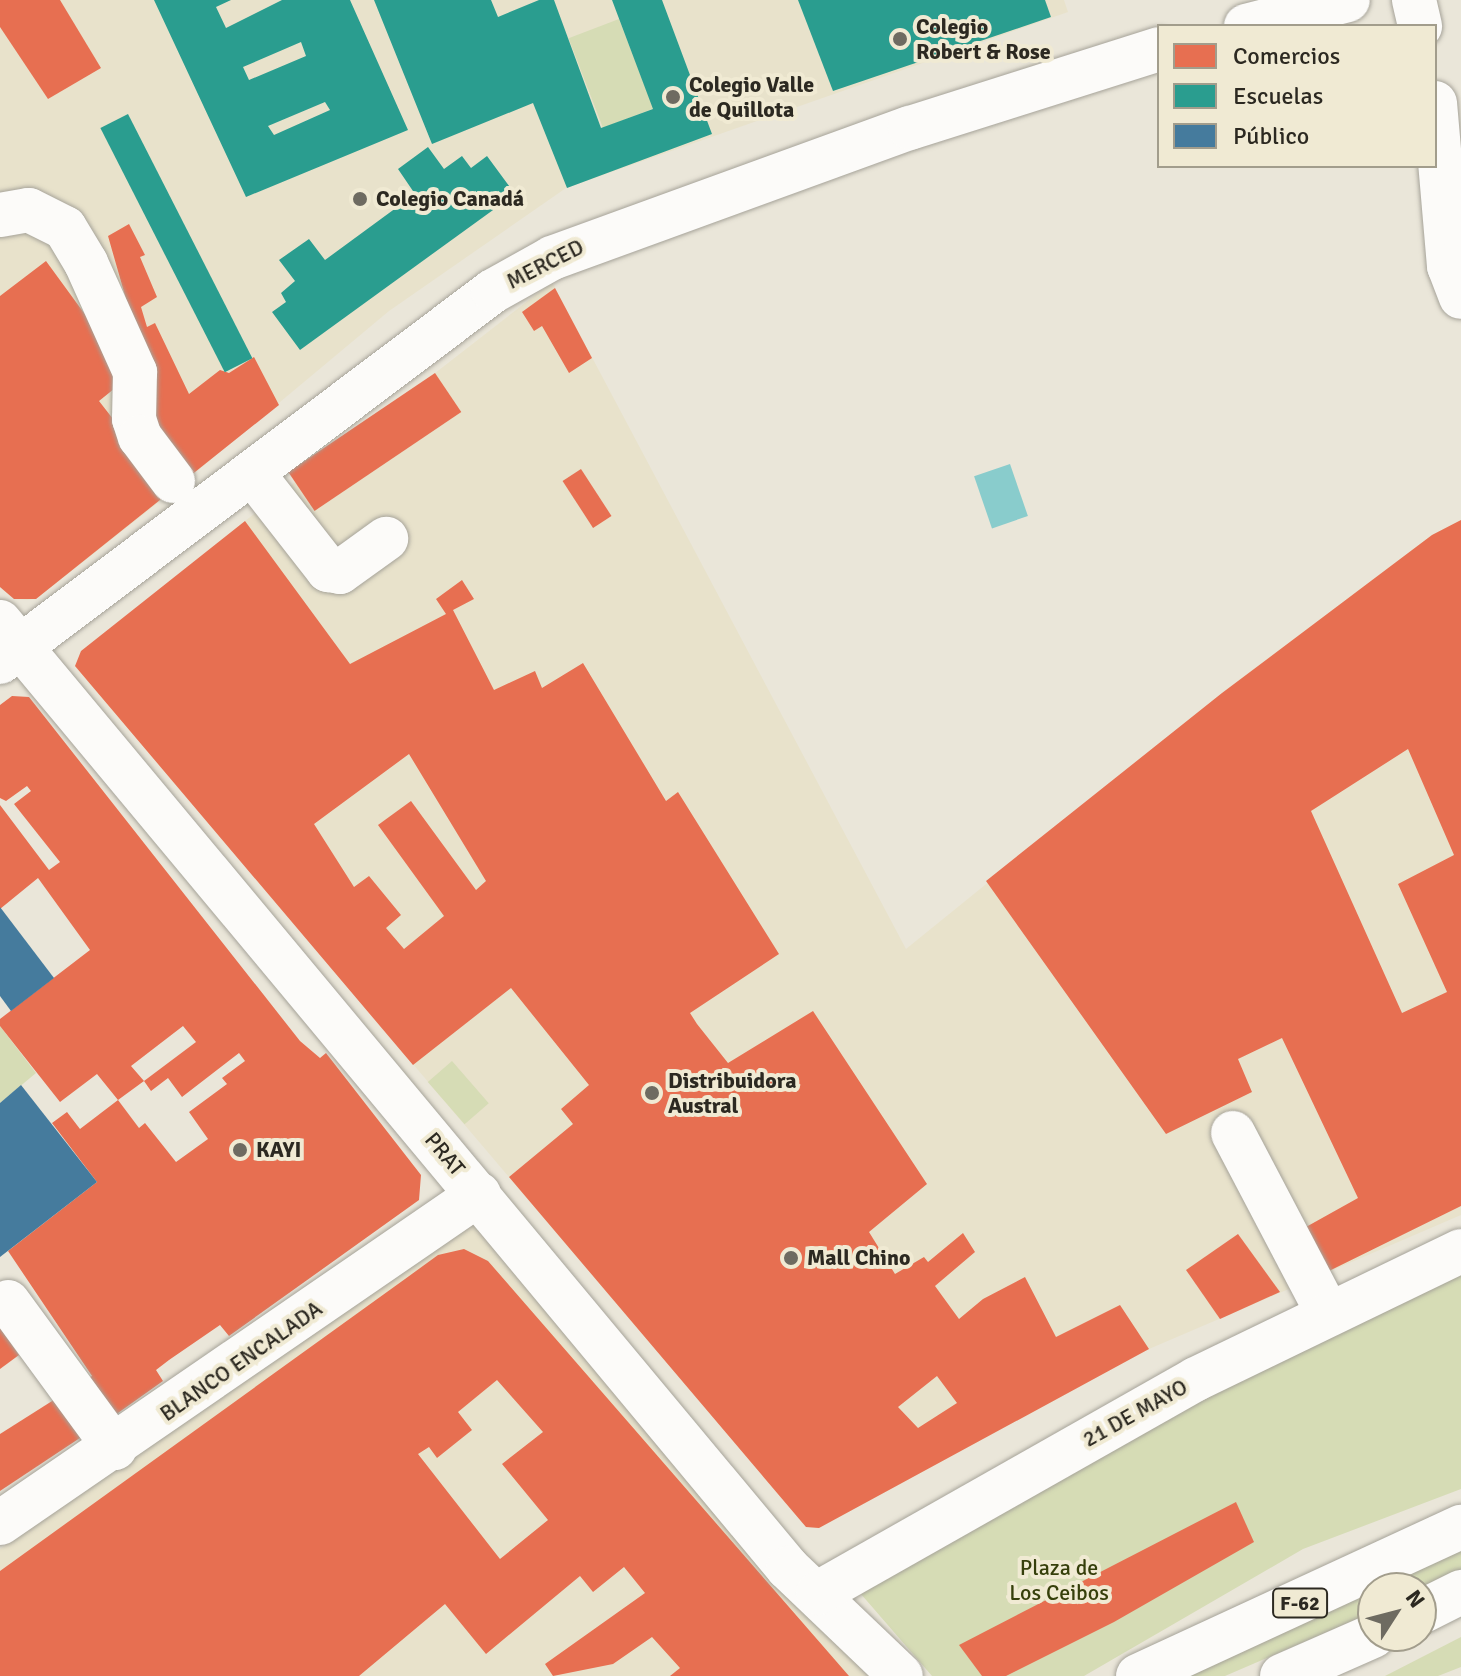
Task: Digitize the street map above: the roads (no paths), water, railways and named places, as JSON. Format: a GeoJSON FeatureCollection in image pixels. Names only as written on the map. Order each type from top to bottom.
{"type":"FeatureCollection","features":[{"type":"Feature","properties":{"kind":"street"},"geometry":{"type":"LineString","coordinates":[[1254,24],[1348,0]]}},
{"type":"Feature","properties":{"kind":"street"},"geometry":{"type":"LineString","coordinates":[[1414,0],[1420,24]]}},
{"type":"Feature","properties":{"kind":"street","name":"MERCED"},"geometry":{"type":"LineString","coordinates":[[7,644],[183,495],[253,474],[493,291],[552,258],[910,128],[1157,50]]}},
{"type":"Feature","properties":{"kind":"street"},"geometry":{"type":"LineString","coordinates":[[1437,126],[1449,266],[1461,297]]}},
{"type":"Feature","properties":{"kind":"street"},"geometry":{"type":"LineString","coordinates":[[0,215],[29,210],[65,228],[86,263],[135,372],[134,419],[140,437],[183,495]]}},
{"type":"Feature","properties":{"kind":"street"},"geometry":{"type":"LineString","coordinates":[[253,474],[328,570],[340,572],[386,539]]}},
{"type":"Feature","properties":{"kind":"street","name":"PRAT"},"geometry":{"type":"LineString","coordinates":[[7,644],[479,1194],[788,1568],[818,1593],[901,1676]]}},
{"type":"Feature","properties":{"kind":"street"},"geometry":{"type":"LineString","coordinates":[[1233,1133],[1328,1314]]}},
{"type":"Feature","properties":{"kind":"street","name":"BLANCO ENCALADA"},"geometry":{"type":"LineString","coordinates":[[0,1523],[115,1448],[479,1194]]}},
{"type":"Feature","properties":{"kind":"street","name":"21 DE MAYO"},"geometry":{"type":"LineString","coordinates":[[818,1593],[1196,1379],[1461,1251]]}},
{"type":"Feature","properties":{"kind":"street"},"geometry":{"type":"LineString","coordinates":[[8,1302],[115,1448]]}},
{"type":"Feature","properties":{"kind":"street","name":"F-62"},"geometry":{"type":"LineString","coordinates":[[1138,1676],[1461,1527]]}},
{"type":"Feature","properties":{"kind":"street"},"geometry":{"type":"LineString","coordinates":[[1437,1604],[1461,1592]]}},
{"type":"Feature","properties":{"kind":"street"},"geometry":{"type":"LineString","coordinates":[[1282,1676],[1357,1643]]}},
{"type":"Feature","properties":{"kind":"water"},"geometry":{"type":"Polygon","coordinates":[[[1010,464],[1028,516],[992,528],[974,476],[1010,464]]]}},
{"type":"Feature","properties":{"kind":"place","name":"Colegio Robert & Rose"},"geometry":{"type":"Point","coordinates":[900,39]}},
{"type":"Feature","properties":{"kind":"place","name":"Colegio Valle de Quillota"},"geometry":{"type":"Point","coordinates":[673,97]}},
{"type":"Feature","properties":{"kind":"place","name":"Colegio Canadá"},"geometry":{"type":"Point","coordinates":[360,199]}},
{"type":"Feature","properties":{"kind":"place","name":"Distribuidora Austral"},"geometry":{"type":"Point","coordinates":[652,1093]}},
{"type":"Feature","properties":{"kind":"place","name":"KAYI"},"geometry":{"type":"Point","coordinates":[240,1150]}},
{"type":"Feature","properties":{"kind":"place","name":"Mall Chino"},"geometry":{"type":"Point","coordinates":[791,1258]}},
{"type":"Feature","properties":{"kind":"park label","name":"Plaza de Los Ceibos"},"geometry":{"type":"Point","coordinates":[1059,1580]}}]}
